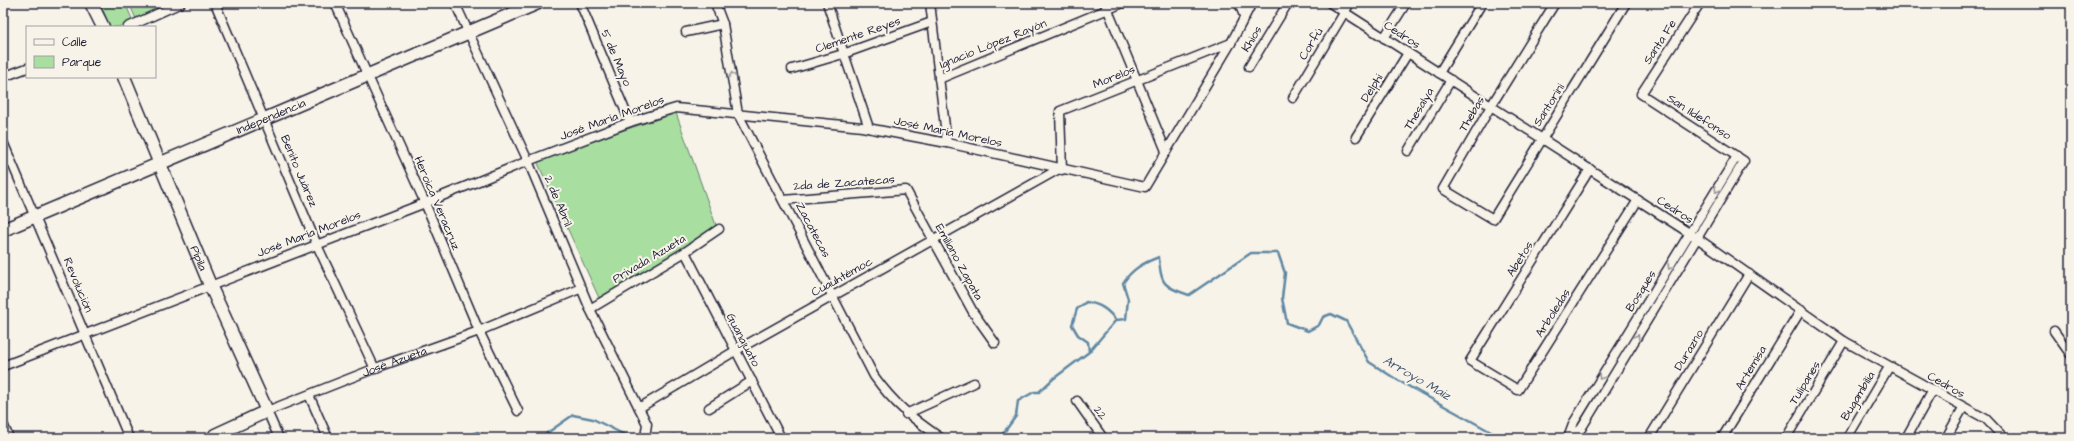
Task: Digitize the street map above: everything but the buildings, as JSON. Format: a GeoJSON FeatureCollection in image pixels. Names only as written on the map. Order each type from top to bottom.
{"type":"FeatureCollection","features":[{"type":"Feature","properties":{"kind":"main road"},"geometry":{"type":"LineString","coordinates":[[91,3],[102,26]]}},
{"type":"Feature","properties":{"kind":"main road","name":"Independencia"},"geometry":{"type":"LineString","coordinates":[[3,230],[158,162],[368,76],[538,3]]}},
{"type":"Feature","properties":{"kind":"main road","name":"Pípila"},"geometry":{"type":"LineString","coordinates":[[124,78],[210,285],[267,411]]}},
{"type":"Feature","properties":{"kind":"main road","name":"José Azueta"},"geometry":{"type":"LineString","coordinates":[[213,437],[267,411]]}},
{"type":"Feature","properties":{"kind":"street"},"geometry":{"type":"LineString","coordinates":[[130,26],[181,3]]}},
{"type":"Feature","properties":{"kind":"street","name":"Benito Juárez"},"geometry":{"type":"LineString","coordinates":[[215,3],[317,245],[375,369]]}},
{"type":"Feature","properties":{"kind":"street","name":"Heroica Veracruz"},"geometry":{"type":"LineString","coordinates":[[335,3],[425,203],[479,331],[518,411]]}},
{"type":"Feature","properties":{"kind":"street","name":"2 de Abril"},"geometry":{"type":"LineString","coordinates":[[455,3],[528,161],[590,309],[647,424],[645,438]]}},
{"type":"Feature","properties":{"kind":"street","name":"5 de Mayo"},"geometry":{"type":"LineString","coordinates":[[580,3],[630,122]]}},
{"type":"Feature","properties":{"kind":"street","name":"Zacatecas"},"geometry":{"type":"LineString","coordinates":[[715,3],[723,24],[738,114],[834,296],[874,376],[889,397],[906,414],[941,438]]}},
{"type":"Feature","properties":{"kind":"street"},"geometry":{"type":"LineString","coordinates":[[827,3],[869,128]]}},
{"type":"Feature","properties":{"kind":"street","name":"Ignacio López Rayón"},"geometry":{"type":"LineString","coordinates":[[939,79],[1106,6],[1123,3]]}},
{"type":"Feature","properties":{"kind":"street"},"geometry":{"type":"LineString","coordinates":[[1239,3],[1244,16]]}},
{"type":"Feature","properties":{"kind":"street","name":"José María Morelos"},"geometry":{"type":"LineString","coordinates":[[3,366],[425,203],[528,161],[630,122],[676,108],[869,128],[947,143],[1145,187],[1231,42],[1252,3]]}},
{"type":"Feature","properties":{"kind":"street","name":"Khios"},"geometry":{"type":"LineString","coordinates":[[1249,67],[1288,3]]}},
{"type":"Feature","properties":{"kind":"street","name":"Cedros"},"geometry":{"type":"LineString","coordinates":[[1330,3],[1694,236],[1844,341],[1932,391],[1986,419],[2004,438]]}},
{"type":"Feature","properties":{"kind":"street","name":"Corfú"},"geometry":{"type":"LineString","coordinates":[[1293,98],[1350,3]]}},
{"type":"Feature","properties":{"kind":"street"},"geometry":{"type":"LineString","coordinates":[[1384,38],[1406,3]]}},
{"type":"Feature","properties":{"kind":"street","name":"Thesalya"},"geometry":{"type":"LineString","coordinates":[[1439,73],[1482,3]]}},
{"type":"Feature","properties":{"kind":"street","name":"Thebas"},"geometry":{"type":"LineString","coordinates":[[1493,219],[1443,189],[1491,106],[1555,3]]}},
{"type":"Feature","properties":{"kind":"street","name":"Santorini"},"geometry":{"type":"LineString","coordinates":[[1493,219],[1626,3]]}},
{"type":"Feature","properties":{"kind":"street","name":"Santa Fe"},"geometry":{"type":"LineString","coordinates":[[1640,94],[1700,3]]}},
{"type":"Feature","properties":{"kind":"street"},"geometry":{"type":"LineString","coordinates":[[932,4],[932,22],[947,143]]}},
{"type":"Feature","properties":{"kind":"street"},"geometry":{"type":"LineString","coordinates":[[1106,6],[1166,151]]}},
{"type":"Feature","properties":{"kind":"street","name":"Clemente Reyes"},"geometry":{"type":"LineString","coordinates":[[792,69],[843,54],[932,22]]}},
{"type":"Feature","properties":{"kind":"street"},"geometry":{"type":"LineString","coordinates":[[686,32],[723,24]]}},
{"type":"Feature","properties":{"kind":"street","name":"Morelos"},"geometry":{"type":"LineString","coordinates":[[1061,169],[1060,111],[1231,42]]}},
{"type":"Feature","properties":{"kind":"street","name":"Delphi"},"geometry":{"type":"LineString","coordinates":[[1356,137],[1408,53]]}},
{"type":"Feature","properties":{"kind":"street"},"geometry":{"type":"LineString","coordinates":[[3,77],[26,68]]}},
{"type":"Feature","properties":{"kind":"street","name":"Thesalya"},"geometry":{"type":"LineString","coordinates":[[1408,150],[1451,80]]}},
{"type":"Feature","properties":{"kind":"street","name":"San Ildefonso"},"geometry":{"type":"LineString","coordinates":[[1640,94],[1741,159]]}},
{"type":"Feature","properties":{"kind":"street","name":"Revolución"},"geometry":{"type":"LineString","coordinates":[[3,142],[36,215],[129,438]]}},
{"type":"Feature","properties":{"kind":"street","name":"Bosques"},"geometry":{"type":"LineString","coordinates":[[1569,438],[1581,429],[1741,159]]}},
{"type":"Feature","properties":{"kind":"street","name":"Cuauhtémoc"},"geometry":{"type":"LineString","coordinates":[[639,408],[735,351],[1061,169]]}},
{"type":"Feature","properties":{"kind":"street","name":"Abetos"},"geometry":{"type":"LineString","coordinates":[[1470,361],[1590,169]]}},
{"type":"Feature","properties":{"kind":"street","name":"2da de Zacatecas"},"geometry":{"type":"LineString","coordinates":[[783,200],[906,190]]}},
{"type":"Feature","properties":{"kind":"street","name":"Emiliano Zapata"},"geometry":{"type":"LineString","coordinates":[[906,190],[932,240],[973,312],[995,343]]}},
{"type":"Feature","properties":{"kind":"street","name":"Arboledas"},"geometry":{"type":"LineString","coordinates":[[1470,361],[1518,390],[1638,200]]}},
{"type":"Feature","properties":{"kind":"street","name":"Privada Azueta"},"geometry":{"type":"LineString","coordinates":[[590,309],[685,252],[719,229]]}},
{"type":"Feature","properties":{"kind":"street","name":"Guanajuato"},"geometry":{"type":"LineString","coordinates":[[685,252],[781,438]]}},
{"type":"Feature","properties":{"kind":"street","name":"Durazno"},"geometry":{"type":"LineString","coordinates":[[1649,438],[1749,274]]}},
{"type":"Feature","properties":{"kind":"street","name":"José Azueta"},"geometry":{"type":"LineString","coordinates":[[267,411],[479,331],[582,288]]}},
{"type":"Feature","properties":{"kind":"street","name":"Artemisa"},"geometry":{"type":"LineString","coordinates":[[1722,438],[1801,310]]}},
{"type":"Feature","properties":{"kind":"street"},"geometry":{"type":"LineString","coordinates":[[2054,331],[2071,355]]}},
{"type":"Feature","properties":{"kind":"street","name":"Tulipanes"},"geometry":{"type":"LineString","coordinates":[[1786,438],[1844,341]]}},
{"type":"Feature","properties":{"kind":"street","name":"Bugambilia"},"geometry":{"type":"LineString","coordinates":[[1847,438],[1889,367]]}},
{"type":"Feature","properties":{"kind":"street"},"geometry":{"type":"LineString","coordinates":[[709,408],[752,381]]}},
{"type":"Feature","properties":{"kind":"street"},"geometry":{"type":"LineString","coordinates":[[906,414],[974,383]]}},
{"type":"Feature","properties":{"kind":"street"},"geometry":{"type":"LineString","coordinates":[[1906,438],[1932,391]]}},
{"type":"Feature","properties":{"kind":"street"},"geometry":{"type":"LineString","coordinates":[[309,395],[328,438]]}},
{"type":"Feature","properties":{"kind":"street","name":"22"},"geometry":{"type":"LineString","coordinates":[[1077,401],[1103,438]]}},
{"type":"Feature","properties":{"kind":"street"},"geometry":{"type":"LineString","coordinates":[[1946,438],[1963,408]]}},
{"type":"Feature","properties":{"kind":"street","name":"Pípila"},"geometry":{"type":"LineString","coordinates":[[267,411],[279,438]]}},
{"type":"Feature","properties":{"kind":"street"},"geometry":{"type":"LineString","coordinates":[[3,424],[9,438]]}},
{"type":"Feature","properties":{"kind":"green space"},"geometry":{"type":"Polygon","coordinates":[[[100,3],[125,3],[133,21],[120,26],[110,26],[100,3]]]}},
{"type":"Feature","properties":{"kind":"green space"},"geometry":{"type":"Polygon","coordinates":[[[129,3],[172,3],[136,19],[129,3]]]}},
{"type":"Feature","properties":{"kind":"green space"},"geometry":{"type":"Polygon","coordinates":[[[676,113],[717,228],[599,298],[536,159],[676,113]]]}},
{"type":"Feature","properties":{"kind":"waterway","name":"Arroyo Maiz"},"geometry":{"type":"LineString","coordinates":[[1000,438],[1016,416],[1018,401],[1034,392],[1039,392],[1053,379],[1089,352],[1116,320],[1126,319],[1128,299],[1123,283],[1138,267],[1159,257],[1162,279],[1165,283],[1169,287],[1189,295],[1251,253],[1278,253],[1285,273],[1282,298],[1287,323],[1308,331],[1319,325],[1323,317],[1331,314],[1346,321],[1369,362],[1399,381],[1502,438]]}},
{"type":"Feature","properties":{"kind":"waterway","name":"Arroyo Maiz"},"geometry":{"type":"LineString","coordinates":[[1089,352],[1088,342],[1078,335],[1072,325],[1077,309],[1086,302],[1095,304],[1106,310],[1116,320]]}},
{"type":"Feature","properties":{"kind":"waterway","name":"Arroyo Maiz"},"geometry":{"type":"LineString","coordinates":[[540,438],[573,415],[593,419],[621,433],[636,438]]}},
{"type":"Feature","properties":{"kind":"waterway","name":"Arroyo Maiz"},"geometry":{"type":"LineString","coordinates":[[460,438],[478,432],[489,438]]}},
{"type":"Feature","properties":{"kind":"waterway","name":"Arroyo Maiz"},"geometry":{"type":"LineString","coordinates":[[664,438],[674,435],[681,438]]}}]}
